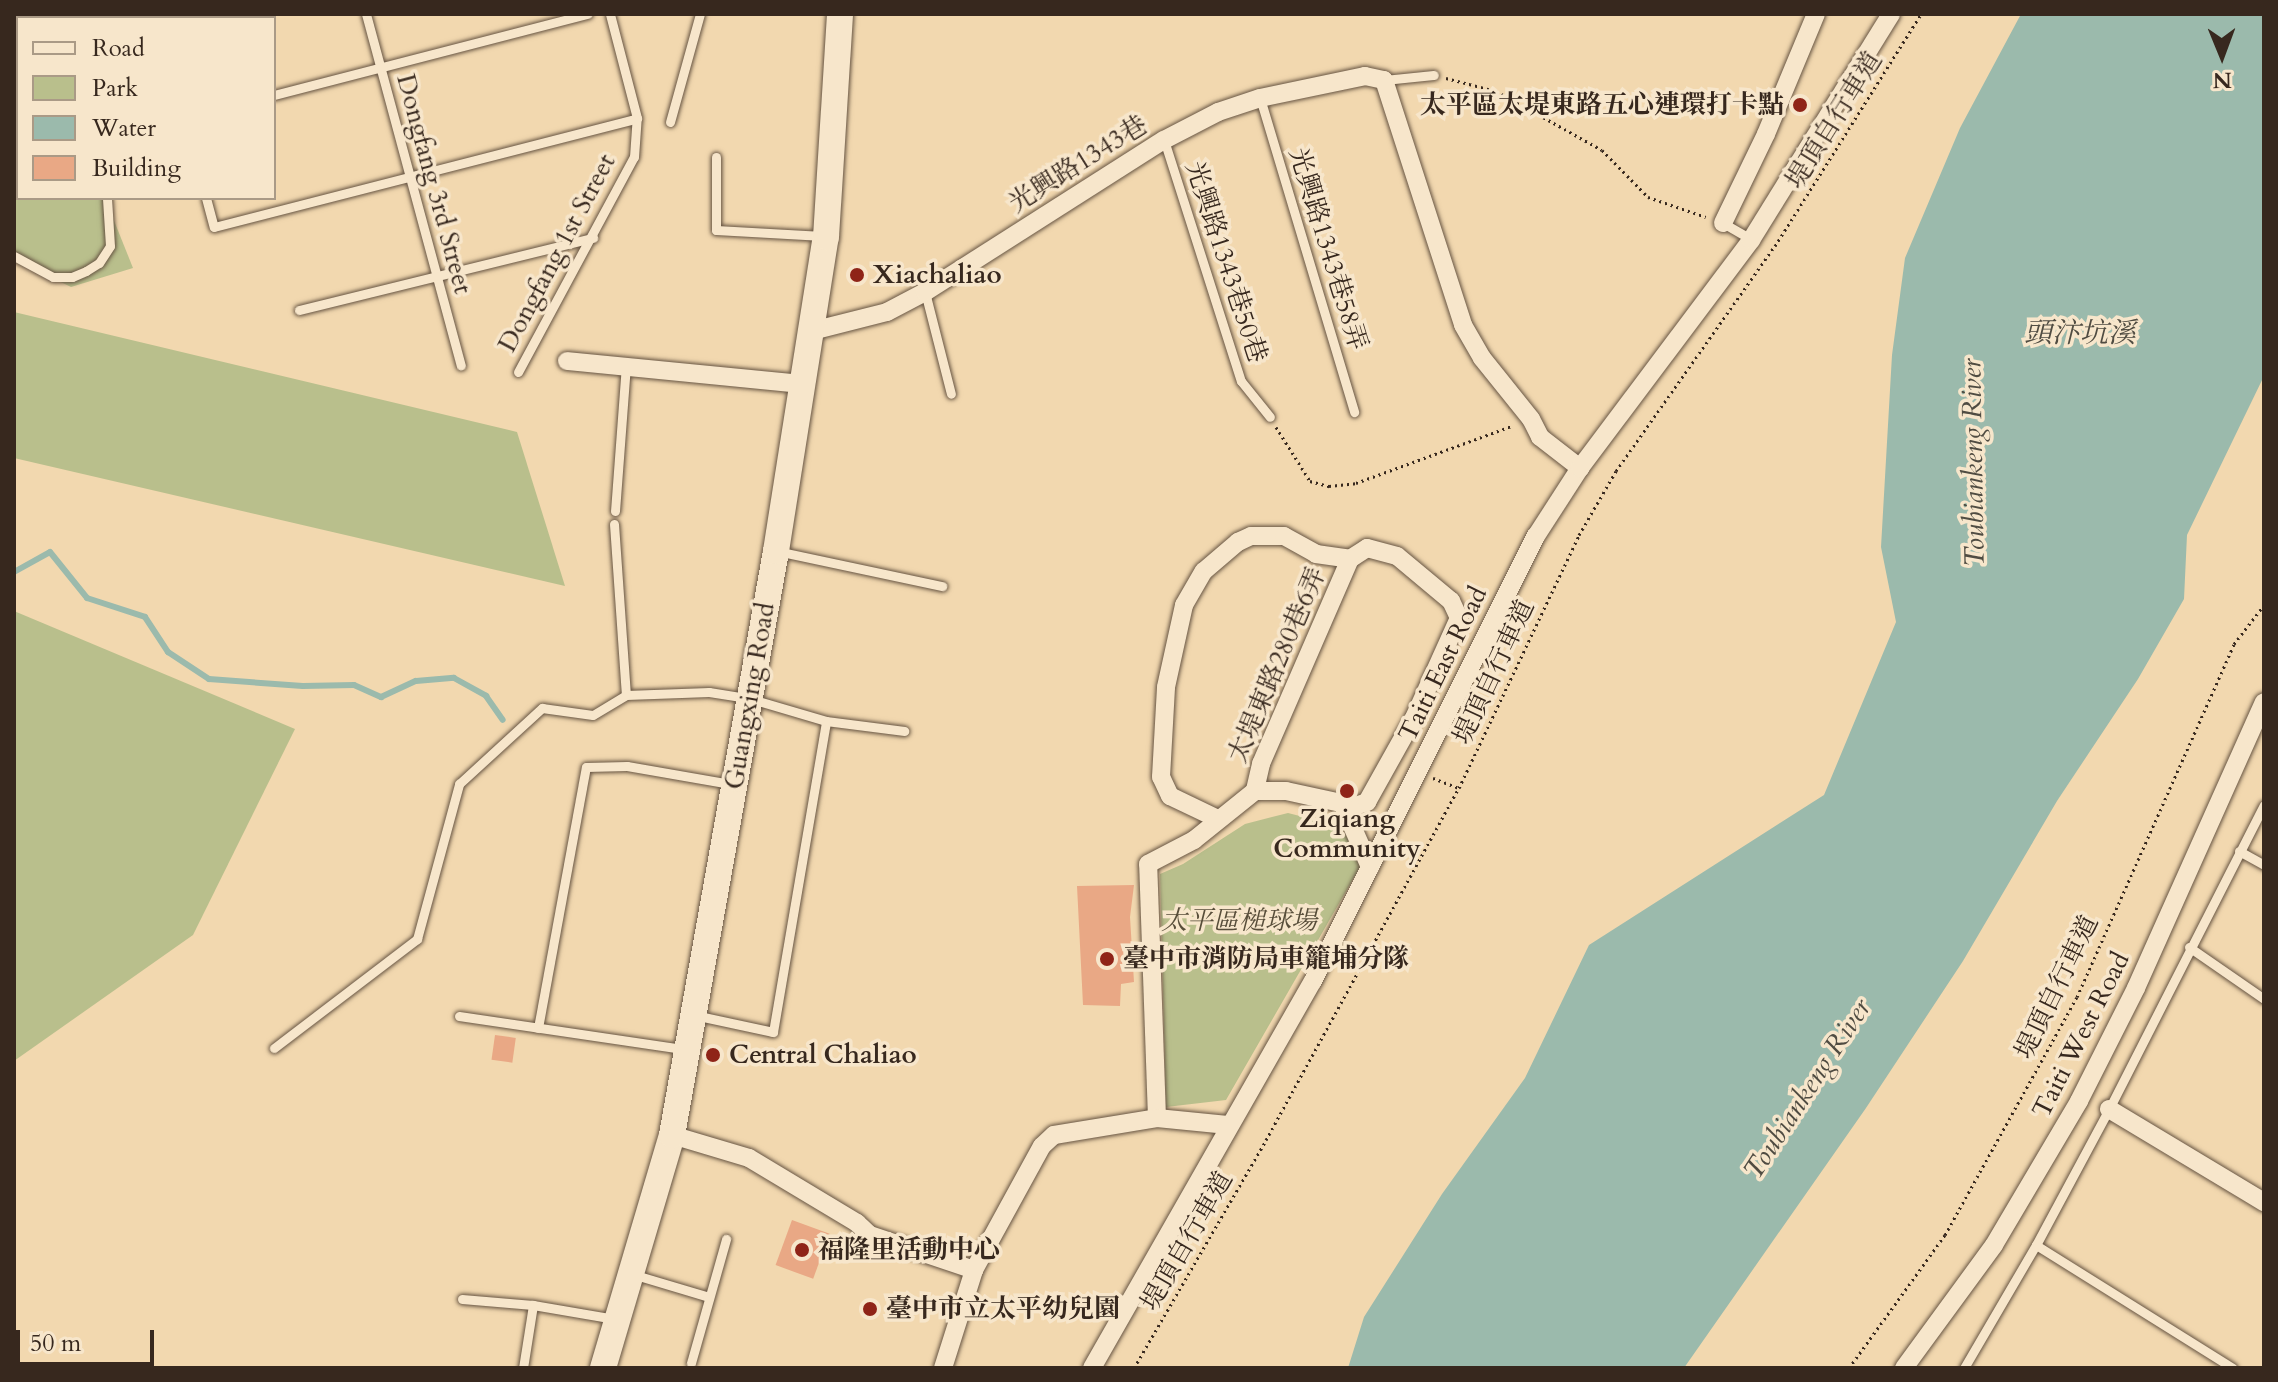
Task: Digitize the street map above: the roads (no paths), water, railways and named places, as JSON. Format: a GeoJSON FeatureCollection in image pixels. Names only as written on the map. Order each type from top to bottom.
{"type":"FeatureCollection","features":[{"type":"Feature","properties":{"kind":"main road","name":"Guangxing Road"},"geometry":{"type":"LineString","coordinates":[[603,1368],[672,1135],[776,551],[826,237],[840,14]]}},
{"type":"Feature","properties":{"kind":"street"},"geometry":{"type":"LineString","coordinates":[[1723,223],[1766,134],[1816,14]]}},
{"type":"Feature","properties":{"kind":"street","name":"Taiti East Road"},"geometry":{"type":"LineString","coordinates":[[1092,1368],[1228,1125],[1313,981],[1367,859],[1419,772],[1536,536],[1580,468],[1751,240],[1891,14]]}},
{"type":"Feature","properties":{"kind":"street","name":"光興路1343巷"},"geometry":{"type":"LineString","coordinates":[[812,331],[887,312],[925,292],[1164,140],[1218,112],[1260,98],[1350,77],[1384,80]]}},
{"type":"Feature","properties":{"kind":"street"},"geometry":{"type":"LineString","coordinates":[[1384,80],[1463,325],[1482,358],[1531,419],[1540,437],[1580,468]]}},
{"type":"Feature","properties":{"kind":"street"},"geometry":{"type":"LineString","coordinates":[[567,361],[803,384]]}},
{"type":"Feature","properties":{"kind":"street"},"geometry":{"type":"LineString","coordinates":[[1157,1118],[1148,864],[1194,840],[1255,791],[1286,791],[1355,806],[1367,802],[1414,718],[1459,618],[1451,601],[1397,556],[1367,548],[1350,559],[1316,554],[1284,536],[1251,536],[1238,542],[1204,571],[1184,605],[1175,642],[1162,724],[1161,777],[1170,796],[1218,819]]}},
{"type":"Feature","properties":{"kind":"street","name":"太堤東路280巷6弄"},"geometry":{"type":"LineString","coordinates":[[1255,791],[1261,764],[1350,559]]}},
{"type":"Feature","properties":{"kind":"street","name":"Taiti West Road"},"geometry":{"type":"LineString","coordinates":[[1904,1368],[1994,1245],[2079,1101],[2136,988],[2264,702]]}},
{"type":"Feature","properties":{"kind":"street"},"geometry":{"type":"LineString","coordinates":[[1342,803],[1367,859]]}},
{"type":"Feature","properties":{"kind":"street"},"geometry":{"type":"LineString","coordinates":[[2109,1109],[2264,1202]]}},
{"type":"Feature","properties":{"kind":"street"},"geometry":{"type":"LineString","coordinates":[[943,1368],[974,1270],[1042,1146],[1054,1135],[1157,1118],[1228,1125]]}},
{"type":"Feature","properties":{"kind":"street"},"geometry":{"type":"LineString","coordinates":[[672,1135],[749,1158],[857,1223],[870,1235],[974,1270]]}},
{"type":"Feature","properties":{"kind":"lane","name":"Dongfang 3rd Street"},"geometry":{"type":"LineString","coordinates":[[366,14],[461,365]]}},
{"type":"Feature","properties":{"kind":"lane"},"geometry":{"type":"LineString","coordinates":[[276,94],[588,14]]}},
{"type":"Feature","properties":{"kind":"lane","name":"Dongfang 1st Street"},"geometry":{"type":"LineString","coordinates":[[518,372],[634,157],[637,118],[610,14]]}},
{"type":"Feature","properties":{"kind":"lane"},"geometry":{"type":"LineString","coordinates":[[670,122],[700,14]]}},
{"type":"Feature","properties":{"kind":"lane","name":"光興路1343巷"},"geometry":{"type":"LineString","coordinates":[[1384,80],[1434,75]]}},
{"type":"Feature","properties":{"kind":"lane","name":"光興路1343巷58弄"},"geometry":{"type":"LineString","coordinates":[[1260,98],[1354,412]]}},
{"type":"Feature","properties":{"kind":"lane"},"geometry":{"type":"LineString","coordinates":[[207,200],[214,227],[637,118]]}},
{"type":"Feature","properties":{"kind":"lane","name":"光興路1343巷50巷"},"geometry":{"type":"LineString","coordinates":[[1164,140],[1241,381],[1270,417]]}},
{"type":"Feature","properties":{"kind":"lane"},"geometry":{"type":"LineString","coordinates":[[716,157],[716,230],[826,237]]}},
{"type":"Feature","properties":{"kind":"lane"},"geometry":{"type":"LineString","coordinates":[[14,256],[53,277],[72,277],[86,271],[99,263],[110,246],[107,200]]}},
{"type":"Feature","properties":{"kind":"lane"},"geometry":{"type":"LineString","coordinates":[[1723,223],[1751,240]]}},
{"type":"Feature","properties":{"kind":"lane"},"geometry":{"type":"LineString","coordinates":[[299,310],[593,238]]}},
{"type":"Feature","properties":{"kind":"lane"},"geometry":{"type":"LineString","coordinates":[[925,292],[951,394]]}},
{"type":"Feature","properties":{"kind":"lane"},"geometry":{"type":"LineString","coordinates":[[615,511],[626,366]]}},
{"type":"Feature","properties":{"kind":"lane"},"geometry":{"type":"LineString","coordinates":[[614,524],[626,695]]}},
{"type":"Feature","properties":{"kind":"lane"},"geometry":{"type":"LineString","coordinates":[[776,551],[942,586]]}},
{"type":"Feature","properties":{"kind":"lane"},"geometry":{"type":"LineString","coordinates":[[274,1048],[417,939],[459,784],[542,708],[593,715],[626,695],[709,692],[748,698],[826,721],[904,731]]}},
{"type":"Feature","properties":{"kind":"lane"},"geometry":{"type":"LineString","coordinates":[[694,1015],[773,1032],[826,721]]}},
{"type":"Feature","properties":{"kind":"lane"},"geometry":{"type":"LineString","coordinates":[[538,1028],[586,767],[627,766],[734,784]]}},
{"type":"Feature","properties":{"kind":"lane"},"geometry":{"type":"LineString","coordinates":[[1967,1367],[2109,1109],[2264,805]]}},
{"type":"Feature","properties":{"kind":"lane"},"geometry":{"type":"LineString","coordinates":[[2239,851],[2264,865]]}},
{"type":"Feature","properties":{"kind":"lane"},"geometry":{"type":"LineString","coordinates":[[2189,947],[2264,999]]}},
{"type":"Feature","properties":{"kind":"lane"},"geometry":{"type":"LineString","coordinates":[[459,1016],[687,1050]]}},
{"type":"Feature","properties":{"kind":"lane"},"geometry":{"type":"LineString","coordinates":[[691,1363],[726,1239]]}},
{"type":"Feature","properties":{"kind":"lane"},"geometry":{"type":"LineString","coordinates":[[2036,1245],[2233,1368]]}},
{"type":"Feature","properties":{"kind":"lane"},"geometry":{"type":"LineString","coordinates":[[631,1273],[709,1297]]}},
{"type":"Feature","properties":{"kind":"lane"},"geometry":{"type":"LineString","coordinates":[[462,1299],[533,1305],[618,1319]]}},
{"type":"Feature","properties":{"kind":"lane"},"geometry":{"type":"LineString","coordinates":[[523,1368],[533,1305]]}},
{"type":"Feature","properties":{"kind":"water","name":"頭汴坑溪"},"geometry":{"type":"Polygon","coordinates":[[[2021,14],[2264,14],[2264,376],[2187,535],[2184,599],[2138,679],[2057,801],[1963,961],[1866,1108],[1684,1368],[1348,1368],[1364,1317],[1442,1194],[1525,1078],[1589,945],[1824,795],[1896,622],[1881,547],[1892,355],[1905,258],[1960,128],[2021,14]]]}},
{"type":"Feature","properties":{"kind":"waterway"},"geometry":{"type":"LineString","coordinates":[[14,572],[50,552],[87,598],[145,617],[168,652],[209,679],[303,686],[354,685],[381,697],[416,681],[454,678],[486,696],[503,720]]}},
{"type":"Feature","properties":{"kind":"place","name":"太平區太堤東路五心連環打卡點"},"geometry":{"type":"Point","coordinates":[1800,105]}},
{"type":"Feature","properties":{"kind":"place","name":"Xiachaliao"},"geometry":{"type":"Point","coordinates":[857,275]}},
{"type":"Feature","properties":{"kind":"place","name":"Ziqiang Community"},"geometry":{"type":"Point","coordinates":[1347,791]}},
{"type":"Feature","properties":{"kind":"place","name":"臺中市消防局車籠埔分隊"},"geometry":{"type":"Point","coordinates":[1107,959]}},
{"type":"Feature","properties":{"kind":"place","name":"Central Chaliao"},"geometry":{"type":"Point","coordinates":[713,1055]}},
{"type":"Feature","properties":{"kind":"place","name":"福隆里活動中心"},"geometry":{"type":"Point","coordinates":[802,1250]}},
{"type":"Feature","properties":{"kind":"place","name":"臺中市立太平幼兒園"},"geometry":{"type":"Point","coordinates":[870,1309]}},
{"type":"Feature","properties":{"kind":"water label","name":"Toubiankeng River"},"geometry":{"type":"Point","coordinates":[1973,463]}},
{"type":"Feature","properties":{"kind":"water label","name":"Toubiankeng River"},"geometry":{"type":"Point","coordinates":[1807,1089]}},
{"type":"Feature","properties":{"kind":"park label","name":"太平區槌球場"},"geometry":{"type":"Point","coordinates":[1239,921]}}]}
